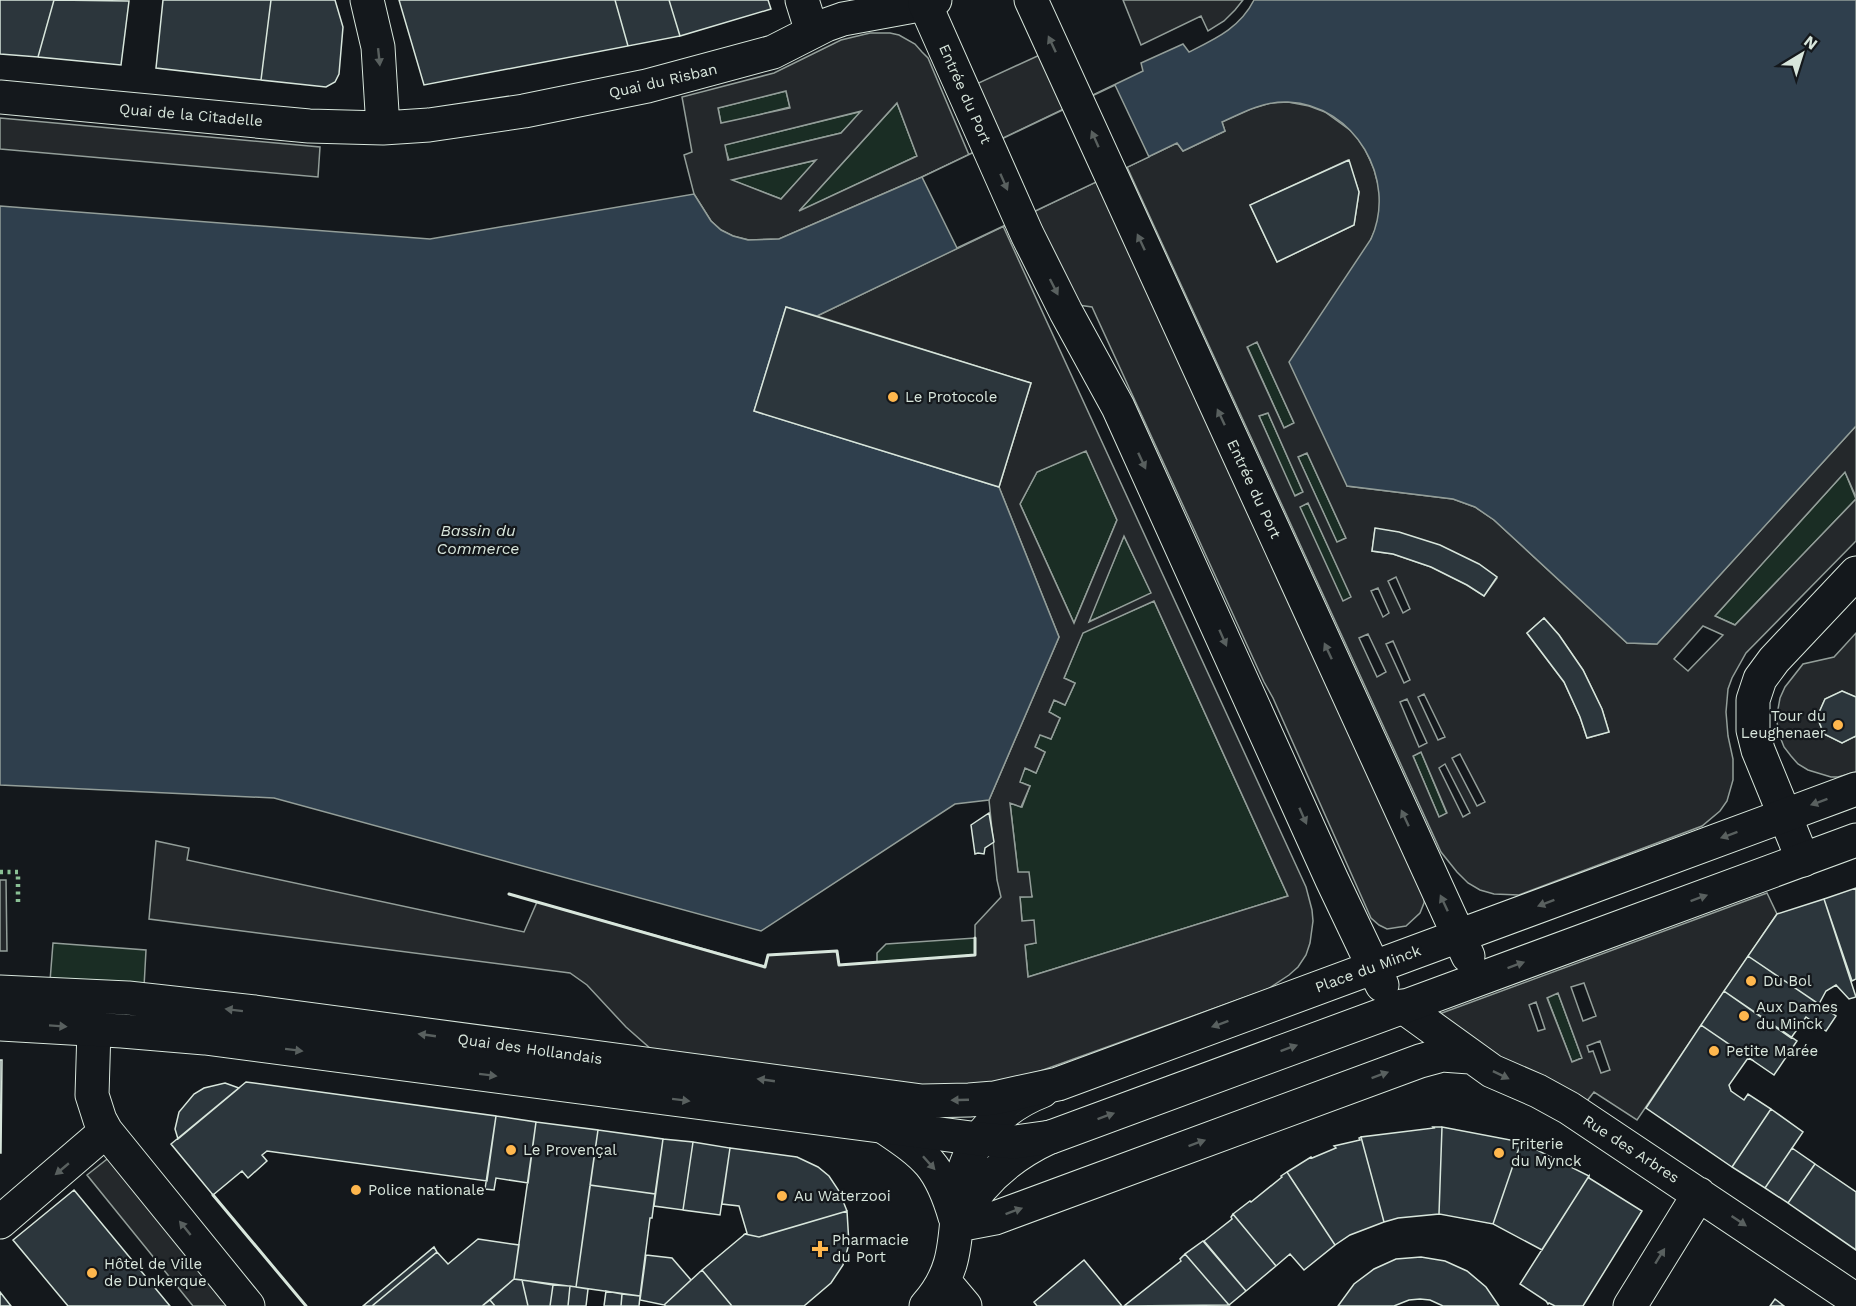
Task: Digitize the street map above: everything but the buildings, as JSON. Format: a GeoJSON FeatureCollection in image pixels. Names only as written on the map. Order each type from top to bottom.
{"type":"FeatureCollection","features":[{"type":"Feature","properties":{"kind":"street"},"geometry":{"type":"LineString","coordinates":[[367,0],[378,47],[383,128]]}},
{"type":"Feature","properties":{"kind":"street"},"geometry":{"type":"LineString","coordinates":[[802,0],[812,32]]}},
{"type":"Feature","properties":{"kind":"street","name":"Entrée du Port"},"geometry":{"type":"LineString","coordinates":[[1031,0],[1479,978]]}},
{"type":"Feature","properties":{"kind":"street","name":"Quai du Risban"},"geometry":{"type":"LineString","coordinates":[[383,128],[429,125],[492,116],[647,86],[773,52],[843,19],[930,2]]}},
{"type":"Feature","properties":{"kind":"street","name":"Entrée du Port"},"geometry":{"type":"LineString","coordinates":[[930,2],[980,129],[1028,234],[1080,339],[1118,407],[1382,986],[1402,1006]]}},
{"type":"Feature","properties":{"kind":"street","name":"Quai de la Citadelle"},"geometry":{"type":"LineString","coordinates":[[0,98],[284,124],[383,128]]}},
{"type":"Feature","properties":{"kind":"street"},"geometry":{"type":"LineString","coordinates":[[1803,860],[1758,750],[1753,730],[1752,709],[1760,679],[1774,660],[1856,573]]}},
{"type":"Feature","properties":{"kind":"street","name":"Place du Minck"},"geometry":{"type":"LineString","coordinates":[[958,1225],[960,1191],[968,1159],[979,1139],[993,1122],[1028,1096],[1373,966],[1855,789]]}},
{"type":"Feature","properties":{"kind":"street"},"geometry":{"type":"LineString","coordinates":[[965,1306],[935,1294],[951,1265],[958,1225],[975,1195],[1001,1166],[1022,1151],[1051,1137],[1402,1006],[1856,840]]}},
{"type":"Feature","properties":{"kind":"street","name":"Quai des Hollandais"},"geometry":{"type":"LineString","coordinates":[[0,992],[96,996],[255,1012],[922,1101],[994,1098],[1058,1084]]}},
{"type":"Feature","properties":{"kind":"street"},"geometry":{"type":"LineString","coordinates":[[96,996],[92,1095],[100,1120],[106,1131],[248,1306]]}},
{"type":"Feature","properties":{"kind":"street","name":"Rue des Arbres"},"geometry":{"type":"LineString","coordinates":[[1402,1006],[1470,1057],[1506,1078],[1554,1099],[1856,1300]]}},
{"type":"Feature","properties":{"kind":"street","name":"Quai des Hollandais"},"geometry":{"type":"LineString","coordinates":[[0,1023],[205,1038],[979,1139],[1015,1142],[1051,1137]]}},
{"type":"Feature","properties":{"kind":"street"},"geometry":{"type":"LineString","coordinates":[[958,1225],[995,1218],[1420,1061],[1442,1055],[1470,1057]]}},
{"type":"Feature","properties":{"kind":"street"},"geometry":{"type":"LineString","coordinates":[[884,1127],[911,1145],[934,1168],[945,1186],[958,1225]]}},
{"type":"Feature","properties":{"kind":"street"},"geometry":{"type":"LineString","coordinates":[[0,1222],[106,1131]]}},
{"type":"Feature","properties":{"kind":"street"},"geometry":{"type":"LineString","coordinates":[[1630,1306],[1699,1194]]}},
{"type":"Feature","properties":{"kind":"green space"},"geometry":{"type":"Polygon","coordinates":[[[786,91],[790,107],[721,124],[718,108],[786,91]]]}},
{"type":"Feature","properties":{"kind":"green space"},"geometry":{"type":"Polygon","coordinates":[[[897,103],[917,156],[798,212],[897,103]]]}},
{"type":"Feature","properties":{"kind":"green space"},"geometry":{"type":"Polygon","coordinates":[[[863,111],[841,133],[729,160],[724,145],[863,111]]]}},
{"type":"Feature","properties":{"kind":"green space"},"geometry":{"type":"Polygon","coordinates":[[[817,160],[781,199],[731,180],[817,160]]]}},
{"type":"Feature","properties":{"kind":"green space"},"geometry":{"type":"Polygon","coordinates":[[[1257,342],[1294,423],[1284,428],[1247,346],[1257,342]]]}},
{"type":"Feature","properties":{"kind":"green space"},"geometry":{"type":"Polygon","coordinates":[[[1268,413],[1303,492],[1294,496],[1259,416],[1268,413]]]}},
{"type":"Feature","properties":{"kind":"green space"},"geometry":{"type":"Polygon","coordinates":[[[1086,450],[1117,520],[1074,623],[1020,504],[1037,472],[1086,450]]]}},
{"type":"Feature","properties":{"kind":"green space"},"geometry":{"type":"Polygon","coordinates":[[[1307,453],[1346,538],[1337,543],[1298,457],[1307,453]]]}},
{"type":"Feature","properties":{"kind":"green space"},"geometry":{"type":"Polygon","coordinates":[[[1845,472],[1856,499],[1735,625],[1715,616],[1845,472]]]}},
{"type":"Feature","properties":{"kind":"green space"},"geometry":{"type":"Polygon","coordinates":[[[1308,503],[1352,598],[1343,602],[1299,507],[1308,503]]]}},
{"type":"Feature","properties":{"kind":"green space"},"geometry":{"type":"Polygon","coordinates":[[[1124,536],[1152,594],[1088,622],[1124,536]]]}},
{"type":"Feature","properties":{"kind":"green space"},"geometry":{"type":"Polygon","coordinates":[[[1154,601],[1288,896],[1028,977],[1025,945],[1036,943],[1022,921],[1020,897],[1032,896],[1018,873],[1010,803],[1022,807],[1030,786],[1019,782],[1025,768],[1036,773],[1045,752],[1035,747],[1040,734],[1051,739],[1060,718],[1049,712],[1054,700],[1065,705],[1075,683],[1064,678],[1083,632],[1154,601]]]}},
{"type":"Feature","properties":{"kind":"green space"},"geometry":{"type":"Polygon","coordinates":[[[1421,752],[1447,814],[1439,817],[1413,756],[1421,752]]]}},
{"type":"Feature","properties":{"kind":"green space"},"geometry":{"type":"Polygon","coordinates":[[[975,938],[975,955],[877,962],[877,953],[886,944],[975,938]]]}},
{"type":"Feature","properties":{"kind":"green space"},"geometry":{"type":"Polygon","coordinates":[[[53,943],[146,950],[144,987],[50,981],[53,943]]]}},
{"type":"Feature","properties":{"kind":"green space"},"geometry":{"type":"Polygon","coordinates":[[[1558,993],[1582,1058],[1572,1062],[1547,997],[1558,993]]]}},
{"type":"Feature","properties":{"kind":"shaded area"},"geometry":{"type":"Polygon","coordinates":[[[1123,0],[1243,0],[1224,21],[1208,31],[1201,16],[1141,45],[1123,0]]]}},
{"type":"Feature","properties":{"kind":"shaded area"},"geometry":{"type":"Polygon","coordinates":[[[870,33],[890,33],[915,44],[928,58],[969,155],[779,239],[749,240],[721,230],[711,221],[694,194],[684,155],[692,152],[682,97],[774,73],[841,40],[870,33]],[[786,91],[718,108],[721,123],[790,108],[786,91]],[[897,103],[799,211],[917,156],[897,103]],[[861,111],[725,145],[728,160],[841,133],[861,111]],[[816,160],[732,180],[781,199],[816,160]]]}},
{"type":"Feature","properties":{"kind":"shaded area"},"geometry":{"type":"Polygon","coordinates":[[[1044,53],[1425,895],[1420,913],[1406,926],[1387,929],[1371,918],[1273,698],[1092,307],[1071,304],[972,86],[1044,53]]]}},
{"type":"Feature","properties":{"kind":"shaded area"},"geometry":{"type":"Polygon","coordinates":[[[1288,102],[1309,106],[1325,112],[1354,133],[1365,149],[1374,169],[1380,192],[1377,226],[1371,239],[1347,486],[1453,499],[1475,507],[1494,520],[1627,643],[1657,644],[1856,426],[1856,497],[1845,472],[1715,616],[1735,625],[1856,499],[1856,541],[1746,653],[1732,678],[1728,689],[1726,712],[1733,759],[1733,780],[1727,801],[1720,811],[1702,826],[1519,895],[1494,894],[1480,890],[1468,883],[1441,852],[1127,167],[1177,143],[1183,151],[1225,131],[1222,122],[1270,103],[1288,102]],[[1348,160],[1250,205],[1277,262],[1354,225],[1359,192],[1348,160]],[[1257,342],[1247,347],[1284,428],[1294,423],[1257,342]],[[1268,413],[1259,416],[1295,496],[1303,492],[1268,413]],[[1307,453],[1298,457],[1337,542],[1346,538],[1307,453]],[[1308,503],[1300,507],[1343,601],[1351,597],[1308,503]],[[1375,529],[1372,551],[1393,554],[1431,567],[1484,596],[1497,578],[1375,529]],[[1396,577],[1388,581],[1403,613],[1410,609],[1396,577]],[[1378,588],[1371,591],[1383,617],[1389,613],[1378,588]],[[1544,618],[1527,633],[1564,682],[1587,738],[1609,732],[1602,709],[1583,670],[1559,635],[1544,618]],[[1703,626],[1674,659],[1688,671],[1723,635],[1703,626]],[[1368,634],[1359,638],[1377,677],[1386,672],[1368,634]],[[1393,641],[1386,644],[1404,683],[1410,680],[1393,641]],[[1424,694],[1418,697],[1438,740],[1445,737],[1424,694]],[[1407,699],[1400,702],[1419,747],[1427,743],[1407,699]],[[1421,752],[1413,756],[1439,817],[1447,813],[1421,752]],[[1460,754],[1452,758],[1477,806],[1485,802],[1460,754]],[[1445,764],[1439,768],[1463,817],[1470,813],[1445,764]]]}},
{"type":"Feature","properties":{"kind":"shaded area"},"geometry":{"type":"Polygon","coordinates":[[[0,118],[320,147],[318,177],[0,149],[0,118]]]}},
{"type":"Feature","properties":{"kind":"shaded area"},"geometry":{"type":"Polygon","coordinates":[[[1003,226],[1306,887],[1313,921],[1310,943],[1298,967],[1268,989],[1032,1074],[992,1082],[933,1087],[651,1049],[626,1027],[587,985],[570,973],[149,919],[156,841],[189,848],[187,860],[524,932],[537,902],[765,966],[768,955],[837,951],[839,965],[975,955],[975,925],[1001,897],[997,880],[989,800],[1059,637],[999,487],[1031,383],[817,316],[1003,226]],[[1086,451],[1037,472],[1020,504],[1074,623],[1117,520],[1086,451]],[[1124,536],[1089,622],[1151,593],[1124,536]],[[1154,601],[1083,633],[1064,678],[1075,683],[1065,705],[1054,700],[1049,712],[1060,718],[1051,739],[1040,735],[1035,747],[1045,752],[1036,773],[1025,768],[1020,782],[1030,786],[1021,807],[1010,803],[1018,872],[1029,872],[1032,897],[1020,897],[1022,921],[1034,920],[1036,943],[1025,945],[1028,977],[1288,896],[1154,601]]]}},
{"type":"Feature","properties":{"kind":"shaded area"},"geometry":{"type":"Polygon","coordinates":[[[1856,633],[1856,697],[1842,691],[1825,699],[1817,717],[1824,734],[1842,743],[1856,736],[1856,772],[1831,777],[1808,770],[1791,756],[1784,747],[1779,734],[1778,709],[1785,687],[1803,664],[1834,657],[1856,633]]]}},
{"type":"Feature","properties":{"kind":"shaded area"},"geometry":{"type":"Polygon","coordinates":[[[0,880],[6,880],[7,951],[0,951],[0,880]]]}},
{"type":"Feature","properties":{"kind":"shaded area"},"geometry":{"type":"Polygon","coordinates":[[[1767,893],[1777,914],[1637,1120],[1594,1092],[1587,1101],[1539,1082],[1431,1017],[1767,893]],[[1584,983],[1571,987],[1583,1021],[1596,1016],[1584,983]],[[1558,993],[1547,998],[1572,1062],[1582,1058],[1558,993]],[[1536,1002],[1529,1005],[1538,1031],[1545,1029],[1536,1002]],[[1600,1041],[1587,1046],[1589,1052],[1593,1051],[1601,1073],[1610,1070],[1600,1041]]]}},
{"type":"Feature","properties":{"kind":"shaded area"},"geometry":{"type":"Polygon","coordinates":[[[111,1156],[233,1306],[193,1306],[87,1175],[111,1156]]]}},
{"type":"Feature","properties":{"kind":"water","name":"Bassin du Commerce"},"geometry":{"type":"Polygon","coordinates":[[[1254,0],[1856,0],[1856,426],[1657,644],[1627,643],[1494,520],[1475,507],[1453,499],[1347,486],[1289,362],[1371,239],[1378,216],[1379,193],[1374,171],[1365,150],[1351,131],[1333,116],[1312,106],[1279,102],[1262,105],[1222,122],[1225,131],[1183,151],[1177,143],[817,316],[786,307],[754,411],[999,487],[1059,637],[989,800],[955,804],[761,931],[274,798],[0,785],[0,206],[430,239],[694,194],[711,221],[721,230],[748,240],[779,239],[922,177],[1143,71],[1141,63],[1183,44],[1189,52],[1199,47],[1234,25],[1242,18],[1254,0]]]}},
{"type":"Feature","properties":{"kind":"pier"},"geometry":{"type":"Polygon","coordinates":[[[1115,85],[1149,157],[957,248],[922,177],[1115,85]]]}},
{"type":"Feature","properties":{"kind":"hedge"},"geometry":{"type":"LineString","coordinates":[[0,872],[18,872],[18,903]]}},
{"type":"Feature","properties":{"kind":"wall"},"geometry":{"type":"LineString","coordinates":[[509,894],[765,967],[768,955],[837,951],[839,965],[975,955],[975,938]]}},
{"type":"Feature","properties":{"kind":"wall"},"geometry":{"type":"LineString","coordinates":[[213,1195],[306,1306]]}},
{"type":"Feature","properties":{"kind":"place","name":"Le Protocole"},"geometry":{"type":"Point","coordinates":[893,397]}},
{"type":"Feature","properties":{"kind":"place","name":"Tour du Leughenaer"},"geometry":{"type":"Point","coordinates":[1838,725]}},
{"type":"Feature","properties":{"kind":"place","name":"Du Bol"},"geometry":{"type":"Point","coordinates":[1751,981]}},
{"type":"Feature","properties":{"kind":"place","name":"Aux Dames du Minck"},"geometry":{"type":"Point","coordinates":[1744,1016]}},
{"type":"Feature","properties":{"kind":"place","name":"Petite Marée"},"geometry":{"type":"Point","coordinates":[1714,1051]}},
{"type":"Feature","properties":{"kind":"place","name":"Le Provençal"},"geometry":{"type":"Point","coordinates":[511,1150]}},
{"type":"Feature","properties":{"kind":"place","name":"Friterie du Mynck"},"geometry":{"type":"Point","coordinates":[1499,1153]}},
{"type":"Feature","properties":{"kind":"place","name":"Police nationale"},"geometry":{"type":"Point","coordinates":[356,1190]}},
{"type":"Feature","properties":{"kind":"place","name":"Au Waterzooi"},"geometry":{"type":"Point","coordinates":[782,1196]}},
{"type":"Feature","properties":{"kind":"place","name":"Pharmacie du Port"},"geometry":{"type":"Point","coordinates":[820,1249]}},
{"type":"Feature","properties":{"kind":"place","name":"Hôtel de Ville de Dunkerque"},"geometry":{"type":"Point","coordinates":[92,1273]}}]}
